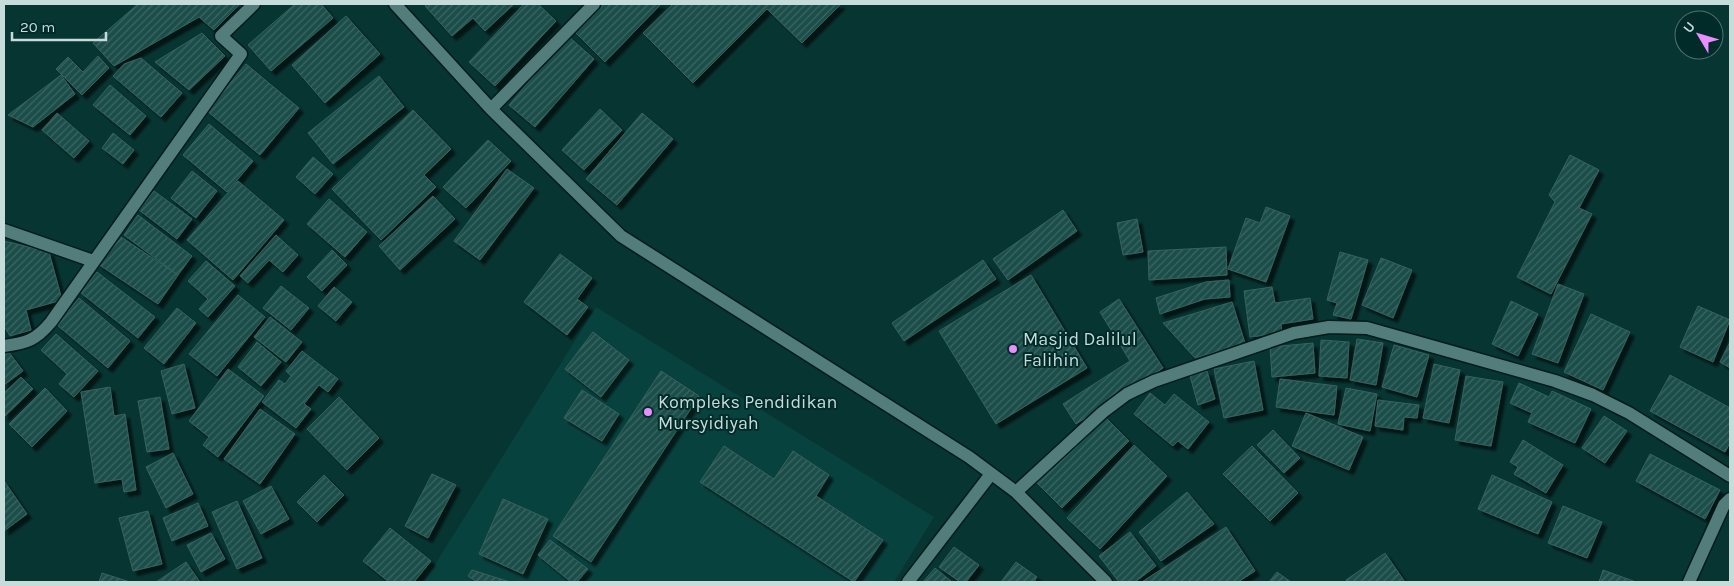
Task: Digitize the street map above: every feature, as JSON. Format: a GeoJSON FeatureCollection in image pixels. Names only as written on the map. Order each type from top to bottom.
{"type":"FeatureCollection","features":[{"type":"Feature","properties":{"kind":"street"},"geometry":{"type":"LineString","coordinates":[[4,346],[19,344],[38,337],[51,322],[92,261],[241,54],[221,36],[254,4]]}},
{"type":"Feature","properties":{"kind":"street"},"geometry":{"type":"LineString","coordinates":[[395,4],[491,109],[621,236],[961,452],[1016,492],[1106,582]]}},
{"type":"Feature","properties":{"kind":"street"},"geometry":{"type":"LineString","coordinates":[[491,109],[594,4]]}},
{"type":"Feature","properties":{"kind":"street"},"geometry":{"type":"LineString","coordinates":[[4,230],[92,261]]}},
{"type":"Feature","properties":{"kind":"street"},"geometry":{"type":"LineString","coordinates":[[1016,492],[1103,412],[1128,394],[1154,381],[1294,333],[1329,327],[1367,328],[1555,381],[1593,395],[1629,413],[1730,476]]}},
{"type":"Feature","properties":{"kind":"street"},"geometry":{"type":"LineString","coordinates":[[908,582],[991,474]]}},
{"type":"Feature","properties":{"kind":"street"},"geometry":{"type":"LineString","coordinates":[[1689,582],[1724,506],[1730,499]]}},
{"type":"Feature","properties":{"kind":"shaded area","name":"Kompleks Pendidikan Mursyidiyah"},"geometry":{"type":"Polygon","coordinates":[[[596,307],[934,517],[894,582],[424,582],[596,307]]]}},
{"type":"Feature","properties":{"kind":"building"},"geometry":{"type":"Polygon","coordinates":[[[138,4],[240,4],[214,30],[199,17],[114,66],[93,43],[138,4]]]}},
{"type":"Feature","properties":{"kind":"building"},"geometry":{"type":"Polygon","coordinates":[[[295,4],[321,4],[333,18],[271,71],[248,45],[295,4]]]}},
{"type":"Feature","properties":{"kind":"building"},"geometry":{"type":"Polygon","coordinates":[[[427,4],[514,4],[485,31],[473,18],[452,36],[425,6],[427,4]]]}},
{"type":"Feature","properties":{"kind":"building"},"geometry":{"type":"Polygon","coordinates":[[[524,4],[538,4],[556,21],[495,86],[469,62],[524,4]]]}},
{"type":"Feature","properties":{"kind":"building"},"geometry":{"type":"Polygon","coordinates":[[[604,4],[661,4],[605,62],[576,33],[604,4]]]}},
{"type":"Feature","properties":{"kind":"building"},"geometry":{"type":"Polygon","coordinates":[[[673,4],[841,4],[802,43],[767,9],[693,83],[643,33],[673,4]]]}},
{"type":"Feature","properties":{"kind":"building"},"geometry":{"type":"Polygon","coordinates":[[[346,16],[380,54],[325,103],[292,65],[346,16]]]}},
{"type":"Feature","properties":{"kind":"building"},"geometry":{"type":"Polygon","coordinates":[[[202,33],[225,56],[189,90],[155,62],[202,33]]]}},
{"type":"Feature","properties":{"kind":"building"},"geometry":{"type":"Polygon","coordinates":[[[568,36],[594,59],[535,127],[509,105],[568,36]]]}},
{"type":"Feature","properties":{"kind":"building"},"geometry":{"type":"Polygon","coordinates":[[[98,56],[109,68],[82,95],[56,69],[68,57],[83,72],[98,56]]]}},
{"type":"Feature","properties":{"kind":"building"},"geometry":{"type":"Polygon","coordinates":[[[141,58],[182,93],[161,117],[113,76],[124,64],[141,58]]]}},
{"type":"Feature","properties":{"kind":"building"},"geometry":{"type":"Polygon","coordinates":[[[246,64],[299,108],[260,155],[207,111],[246,64]]]}},
{"type":"Feature","properties":{"kind":"building"},"geometry":{"type":"Polygon","coordinates":[[[61,75],[75,94],[33,127],[8,115],[61,75]]]}},
{"type":"Feature","properties":{"kind":"building"},"geometry":{"type":"Polygon","coordinates":[[[379,76],[404,107],[333,164],[308,133],[379,76]]]}},
{"type":"Feature","properties":{"kind":"building"},"geometry":{"type":"Polygon","coordinates":[[[110,85],[146,116],[130,135],[93,105],[110,85]]]}},
{"type":"Feature","properties":{"kind":"building"},"geometry":{"type":"Polygon","coordinates":[[[600,109],[622,130],[584,170],[562,150],[600,109]]]}},
{"type":"Feature","properties":{"kind":"building"},"geometry":{"type":"Polygon","coordinates":[[[413,110],[451,149],[424,175],[436,187],[381,240],[332,189],[413,110]]]}},
{"type":"Feature","properties":{"kind":"building"},"geometry":{"type":"Polygon","coordinates":[[[57,113],[89,141],[74,158],[42,130],[57,113]]]}},
{"type":"Feature","properties":{"kind":"building"},"geometry":{"type":"Polygon","coordinates":[[[642,113],[673,139],[617,205],[586,179],[642,113]]]}},
{"type":"Feature","properties":{"kind":"building"},"geometry":{"type":"Polygon","coordinates":[[[209,124],[253,161],[227,192],[183,155],[209,124]]]}},
{"type":"Feature","properties":{"kind":"building"},"geometry":{"type":"Polygon","coordinates":[[[113,133],[134,150],[123,164],[102,148],[113,133]]]}},
{"type":"Feature","properties":{"kind":"building"},"geometry":{"type":"Polygon","coordinates":[[[488,140],[511,161],[466,208],[443,187],[488,140]]]}},
{"type":"Feature","properties":{"kind":"building"},"geometry":{"type":"Polygon","coordinates":[[[1570,155],[1599,170],[1579,208],[1592,214],[1551,294],[1517,277],[1555,202],[1549,195],[1570,155]]]}},
{"type":"Feature","properties":{"kind":"building"},"geometry":{"type":"Polygon","coordinates":[[[313,157],[333,174],[315,194],[296,177],[313,157]]]}},
{"type":"Feature","properties":{"kind":"building"},"geometry":{"type":"Polygon","coordinates":[[[507,169],[534,188],[480,260],[454,241],[507,169]]]}},
{"type":"Feature","properties":{"kind":"building"},"geometry":{"type":"Polygon","coordinates":[[[192,171],[217,191],[196,218],[171,198],[192,171]]]}},
{"type":"Feature","properties":{"kind":"building"},"geometry":{"type":"Polygon","coordinates":[[[238,181],[284,220],[233,280],[187,240],[238,181]]]}},
{"type":"Feature","properties":{"kind":"building"},"geometry":{"type":"Polygon","coordinates":[[[154,191],[192,219],[177,239],[139,210],[154,191]]]}},
{"type":"Feature","properties":{"kind":"building"},"geometry":{"type":"Polygon","coordinates":[[[433,196],[455,219],[400,270],[379,246],[433,196]]]}},
{"type":"Feature","properties":{"kind":"building"},"geometry":{"type":"Polygon","coordinates":[[[329,199],[367,232],[345,257],[307,224],[329,199]]]}},
{"type":"Feature","properties":{"kind":"building"},"geometry":{"type":"Polygon","coordinates":[[[1266,207],[1290,216],[1266,282],[1228,269],[1246,218],[1260,223],[1266,207]]]}},
{"type":"Feature","properties":{"kind":"building"},"geometry":{"type":"Polygon","coordinates":[[[1063,210],[1077,231],[1008,280],[993,259],[1063,210]]]}},
{"type":"Feature","properties":{"kind":"building"},"geometry":{"type":"Polygon","coordinates":[[[138,215],[192,256],[178,275],[124,235],[138,215]]]}},
{"type":"Feature","properties":{"kind":"building"},"geometry":{"type":"Polygon","coordinates":[[[1137,219],[1143,252],[1123,255],[1117,223],[1137,219]]]}},
{"type":"Feature","properties":{"kind":"building"},"geometry":{"type":"Polygon","coordinates":[[[118,235],[178,275],[158,304],[98,264],[118,235]]]}},
{"type":"Feature","properties":{"kind":"building"},"geometry":{"type":"Polygon","coordinates":[[[276,235],[298,255],[283,272],[269,260],[248,283],[240,276],[276,235]]]}},
{"type":"Feature","properties":{"kind":"building"},"geometry":{"type":"Polygon","coordinates":[[[4,241],[49,252],[62,300],[26,310],[31,330],[10,336],[4,326],[4,241]]]}},
{"type":"Feature","properties":{"kind":"building"},"geometry":{"type":"Polygon","coordinates":[[[1226,247],[1227,275],[1149,280],[1148,251],[1226,247]]]}},
{"type":"Feature","properties":{"kind":"building"},"geometry":{"type":"Polygon","coordinates":[[[332,250],[347,265],[322,291],[307,277],[332,250]]]}},
{"type":"Feature","properties":{"kind":"building"},"geometry":{"type":"Polygon","coordinates":[[[1340,252],[1368,260],[1351,319],[1333,315],[1337,303],[1327,300],[1340,252]]]}},
{"type":"Feature","properties":{"kind":"building"},"geometry":{"type":"Polygon","coordinates":[[[560,254],[592,278],[577,299],[588,307],[567,335],[524,302],[560,254]]]}},
{"type":"Feature","properties":{"kind":"building"},"geometry":{"type":"Polygon","coordinates":[[[1381,258],[1412,270],[1393,318],[1362,305],[1381,258]]]}},
{"type":"Feature","properties":{"kind":"building"},"geometry":{"type":"Polygon","coordinates":[[[983,260],[996,279],[904,341],[892,323],[983,260]]]}},
{"type":"Feature","properties":{"kind":"building"},"geometry":{"type":"Polygon","coordinates":[[[206,261],[235,286],[208,317],[199,309],[208,299],[188,281],[206,261]]]}},
{"type":"Feature","properties":{"kind":"building"},"geometry":{"type":"Polygon","coordinates":[[[97,272],[155,317],[138,338],[81,293],[97,272]]]}},
{"type":"Feature","properties":{"kind":"building","name":"Masjid Dalilul Falihin"},"geometry":{"type":"Polygon","coordinates":[[[1031,275],[1087,368],[996,424],[939,331],[1031,275]]]}},
{"type":"Feature","properties":{"kind":"building"},"geometry":{"type":"Polygon","coordinates":[[[1229,280],[1230,297],[1205,299],[1160,314],[1156,298],[1206,282],[1229,280]]]}},
{"type":"Feature","properties":{"kind":"building"},"geometry":{"type":"Polygon","coordinates":[[[1558,284],[1584,294],[1558,363],[1532,354],[1558,284]]]}},
{"type":"Feature","properties":{"kind":"building"},"geometry":{"type":"Polygon","coordinates":[[[281,286],[309,308],[291,330],[263,308],[281,286]]]}},
{"type":"Feature","properties":{"kind":"building"},"geometry":{"type":"Polygon","coordinates":[[[334,287],[352,302],[336,321],[318,306],[334,287]]]}},
{"type":"Feature","properties":{"kind":"building"},"geometry":{"type":"Polygon","coordinates":[[[1272,287],[1275,303],[1310,298],[1313,319],[1281,324],[1282,333],[1250,337],[1244,291],[1272,287]]]}},
{"type":"Feature","properties":{"kind":"building"},"geometry":{"type":"Polygon","coordinates":[[[238,295],[265,317],[217,376],[189,354],[238,295]]]}},
{"type":"Feature","properties":{"kind":"building"},"geometry":{"type":"Polygon","coordinates":[[[79,298],[130,341],[108,368],[57,325],[79,298]]]}},
{"type":"Feature","properties":{"kind":"building"},"geometry":{"type":"Polygon","coordinates":[[[1119,299],[1163,368],[1076,424],[1063,404],[1130,361],[1100,312],[1119,299]]]}},
{"type":"Feature","properties":{"kind":"building"},"geometry":{"type":"Polygon","coordinates":[[[1511,301],[1538,314],[1518,356],[1492,344],[1511,301]]]}},
{"type":"Feature","properties":{"kind":"building"},"geometry":{"type":"Polygon","coordinates":[[[1232,302],[1245,343],[1195,358],[1163,323],[1232,302]]]}},
{"type":"Feature","properties":{"kind":"building"},"geometry":{"type":"Polygon","coordinates":[[[1698,306],[1730,320],[1713,362],[1680,347],[1698,306]]]}},
{"type":"Feature","properties":{"kind":"building"},"geometry":{"type":"Polygon","coordinates":[[[177,308],[196,323],[164,364],[144,348],[177,308]]]}},
{"type":"Feature","properties":{"kind":"building"},"geometry":{"type":"Polygon","coordinates":[[[1591,314],[1630,332],[1603,390],[1564,372],[1591,314]]]}},
{"type":"Feature","properties":{"kind":"building"},"geometry":{"type":"Polygon","coordinates":[[[270,317],[302,342],[286,362],[254,337],[270,317]]]}},
{"type":"Feature","properties":{"kind":"building"},"geometry":{"type":"Polygon","coordinates":[[[593,332],[629,360],[601,397],[565,369],[593,332]]]}},
{"type":"Feature","properties":{"kind":"building"},"geometry":{"type":"Polygon","coordinates":[[[56,334],[98,371],[74,397],[59,384],[67,374],[41,350],[56,334]]]}},
{"type":"Feature","properties":{"kind":"building"},"geometry":{"type":"Polygon","coordinates":[[[1357,339],[1383,343],[1376,385],[1350,380],[1357,339]]]}},
{"type":"Feature","properties":{"kind":"building"},"geometry":{"type":"Polygon","coordinates":[[[1321,340],[1349,342],[1347,378],[1319,376],[1321,340]]]}},
{"type":"Feature","properties":{"kind":"building"},"geometry":{"type":"Polygon","coordinates":[[[257,342],[281,362],[261,386],[238,367],[257,342]]]}},
{"type":"Feature","properties":{"kind":"building"},"geometry":{"type":"Polygon","coordinates":[[[1730,342],[1730,368],[1720,362],[1730,342]]]}},
{"type":"Feature","properties":{"kind":"building"},"geometry":{"type":"Polygon","coordinates":[[[1313,343],[1315,373],[1272,377],[1270,347],[1313,343]]]}},
{"type":"Feature","properties":{"kind":"building"},"geometry":{"type":"Polygon","coordinates":[[[1394,345],[1429,355],[1417,397],[1382,387],[1394,345]]]}},
{"type":"Feature","properties":{"kind":"building"},"geometry":{"type":"Polygon","coordinates":[[[8,351],[23,371],[4,385],[4,354],[8,351]]]}},
{"type":"Feature","properties":{"kind":"building"},"geometry":{"type":"Polygon","coordinates":[[[302,351],[338,379],[328,392],[319,385],[304,404],[311,409],[296,428],[262,402],[279,380],[285,384],[291,376],[286,371],[302,351]]]}},
{"type":"Feature","properties":{"kind":"building"},"geometry":{"type":"Polygon","coordinates":[[[1254,361],[1263,410],[1224,418],[1214,369],[1254,361]]]}},
{"type":"Feature","properties":{"kind":"building"},"geometry":{"type":"Polygon","coordinates":[[[184,364],[195,408],[172,414],[161,371],[184,364]]]}},
{"type":"Feature","properties":{"kind":"building"},"geometry":{"type":"Polygon","coordinates":[[[1434,364],[1460,370],[1449,423],[1423,418],[1434,364]]]}},
{"type":"Feature","properties":{"kind":"building"},"geometry":{"type":"Polygon","coordinates":[[[228,369],[264,396],[218,457],[203,445],[209,437],[189,421],[228,369]]]}},
{"type":"Feature","properties":{"kind":"building"},"geometry":{"type":"Polygon","coordinates":[[[661,371],[699,396],[591,562],[553,536],[661,371]]]}},
{"type":"Feature","properties":{"kind":"building"},"geometry":{"type":"Polygon","coordinates":[[[1207,371],[1215,399],[1198,405],[1190,376],[1207,371]]]}},
{"type":"Feature","properties":{"kind":"building"},"geometry":{"type":"Polygon","coordinates":[[[1670,375],[1730,408],[1730,443],[1725,452],[1650,411],[1670,375]]]}},
{"type":"Feature","properties":{"kind":"building"},"geometry":{"type":"Polygon","coordinates":[[[1466,376],[1503,382],[1491,446],[1455,440],[1466,376]]]}},
{"type":"Feature","properties":{"kind":"building"},"geometry":{"type":"Polygon","coordinates":[[[21,377],[33,389],[4,417],[4,393],[21,377]]]}},
{"type":"Feature","properties":{"kind":"building"},"geometry":{"type":"Polygon","coordinates":[[[1280,379],[1337,386],[1334,415],[1276,407],[1280,379]]]}},
{"type":"Feature","properties":{"kind":"building"},"geometry":{"type":"Polygon","coordinates":[[[1519,383],[1549,397],[1552,391],[1591,409],[1575,443],[1528,422],[1532,413],[1510,403],[1519,383]]]}},
{"type":"Feature","properties":{"kind":"building"},"geometry":{"type":"Polygon","coordinates":[[[110,387],[114,416],[125,414],[136,490],[124,492],[122,479],[95,483],[81,392],[110,387]]]}},
{"type":"Feature","properties":{"kind":"building"},"geometry":{"type":"Polygon","coordinates":[[[45,388],[67,411],[32,447],[9,424],[45,388]]]}},
{"type":"Feature","properties":{"kind":"building"},"geometry":{"type":"Polygon","coordinates":[[[1346,388],[1377,394],[1370,431],[1338,424],[1346,388]]]}},
{"type":"Feature","properties":{"kind":"building"},"geometry":{"type":"Polygon","coordinates":[[[582,390],[619,414],[602,441],[564,418],[582,390]]]}},
{"type":"Feature","properties":{"kind":"building"},"geometry":{"type":"Polygon","coordinates":[[[1150,393],[1165,405],[1174,394],[1209,422],[1188,449],[1178,441],[1173,446],[1134,414],[1150,393]]]}},
{"type":"Feature","properties":{"kind":"building"},"geometry":{"type":"Polygon","coordinates":[[[160,397],[169,449],[147,452],[138,401],[160,397]]]}},
{"type":"Feature","properties":{"kind":"building"},"geometry":{"type":"Polygon","coordinates":[[[339,397],[379,438],[347,470],[307,429],[339,397]]]}},
{"type":"Feature","properties":{"kind":"building"},"geometry":{"type":"Polygon","coordinates":[[[1378,400],[1419,405],[1417,418],[1404,417],[1403,430],[1375,426],[1378,400]]]}},
{"type":"Feature","properties":{"kind":"building"},"geometry":{"type":"Polygon","coordinates":[[[260,409],[295,434],[260,484],[224,459],[260,409]]]}},
{"type":"Feature","properties":{"kind":"building"},"geometry":{"type":"Polygon","coordinates":[[[1306,413],[1363,437],[1349,470],[1292,446],[1306,413]]]}},
{"type":"Feature","properties":{"kind":"building"},"geometry":{"type":"Polygon","coordinates":[[[1104,416],[1129,441],[1062,508],[1037,483],[1104,416]]]}},
{"type":"Feature","properties":{"kind":"building"},"geometry":{"type":"Polygon","coordinates":[[[1604,416],[1627,431],[1605,463],[1582,448],[1604,416]]]}},
{"type":"Feature","properties":{"kind":"building"},"geometry":{"type":"Polygon","coordinates":[[[1273,430],[1300,458],[1284,473],[1257,445],[1273,430]]]}},
{"type":"Feature","properties":{"kind":"building"},"geometry":{"type":"Polygon","coordinates":[[[1523,440],[1563,465],[1546,493],[1514,474],[1518,467],[1510,462],[1523,440]]]}},
{"type":"Feature","properties":{"kind":"building"},"geometry":{"type":"Polygon","coordinates":[[[1134,445],[1167,476],[1100,549],[1067,518],[1134,445]]]}},
{"type":"Feature","properties":{"kind":"building"},"geometry":{"type":"Polygon","coordinates":[[[724,446],[774,479],[793,451],[829,475],[816,496],[883,540],[854,582],[700,482],[724,446]]]}},
{"type":"Feature","properties":{"kind":"building"},"geometry":{"type":"Polygon","coordinates":[[[1252,446],[1298,493],[1270,521],[1223,474],[1252,446]]]}},
{"type":"Feature","properties":{"kind":"building"},"geometry":{"type":"Polygon","coordinates":[[[173,453],[193,494],[166,508],[146,467],[173,453]]]}},
{"type":"Feature","properties":{"kind":"building"},"geometry":{"type":"Polygon","coordinates":[[[1650,454],[1720,490],[1705,519],[1636,481],[1650,454]]]}},
{"type":"Feature","properties":{"kind":"building"},"geometry":{"type":"Polygon","coordinates":[[[432,474],[456,485],[428,538],[405,526],[432,474]]]}},
{"type":"Feature","properties":{"kind":"building"},"geometry":{"type":"Polygon","coordinates":[[[324,475],[344,495],[317,522],[297,502],[324,475]]]}},
{"type":"Feature","properties":{"kind":"building"},"geometry":{"type":"Polygon","coordinates":[[[1492,475],[1552,502],[1538,534],[1478,509],[1492,475]]]}},
{"type":"Feature","properties":{"kind":"building"},"geometry":{"type":"Polygon","coordinates":[[[4,481],[27,514],[4,531],[4,481]]]}},
{"type":"Feature","properties":{"kind":"building"},"geometry":{"type":"Polygon","coordinates":[[[271,486],[289,519],[261,534],[243,501],[271,486]]]}},
{"type":"Feature","properties":{"kind":"building"},"geometry":{"type":"Polygon","coordinates":[[[1187,492],[1214,524],[1161,561],[1139,532],[1187,492]]]}},
{"type":"Feature","properties":{"kind":"building"},"geometry":{"type":"Polygon","coordinates":[[[503,499],[548,519],[523,574],[479,554],[503,499]]]}},
{"type":"Feature","properties":{"kind":"building"},"geometry":{"type":"Polygon","coordinates":[[[237,501],[262,558],[237,569],[212,512],[237,501]]]}},
{"type":"Feature","properties":{"kind":"building"},"geometry":{"type":"Polygon","coordinates":[[[198,503],[208,526],[172,541],[163,518],[198,503]]]}},
{"type":"Feature","properties":{"kind":"building"},"geometry":{"type":"Polygon","coordinates":[[[1563,506],[1602,522],[1587,558],[1548,543],[1563,506]]]}},
{"type":"Feature","properties":{"kind":"building"},"geometry":{"type":"Polygon","coordinates":[[[148,511],[162,564],[133,571],[119,518],[148,511]]]}},
{"type":"Feature","properties":{"kind":"building"},"geometry":{"type":"Polygon","coordinates":[[[1226,527],[1255,571],[1238,582],[1142,582],[1226,527]]]}},
{"type":"Feature","properties":{"kind":"building"},"geometry":{"type":"Polygon","coordinates":[[[390,528],[431,561],[414,582],[389,582],[363,561],[390,528]]]}},
{"type":"Feature","properties":{"kind":"building"},"geometry":{"type":"Polygon","coordinates":[[[1130,532],[1156,566],[1135,582],[1119,582],[1099,556],[1130,532]]]}},
{"type":"Feature","properties":{"kind":"building"},"geometry":{"type":"Polygon","coordinates":[[[211,533],[225,559],[201,572],[187,545],[211,533]]]}},
{"type":"Feature","properties":{"kind":"building"},"geometry":{"type":"Polygon","coordinates":[[[550,540],[588,569],[577,582],[571,582],[538,555],[550,540]]]}},
{"type":"Feature","properties":{"kind":"building"},"geometry":{"type":"Polygon","coordinates":[[[954,547],[979,565],[966,582],[960,582],[939,567],[954,547]]]}},
{"type":"Feature","properties":{"kind":"building"},"geometry":{"type":"Polygon","coordinates":[[[1385,553],[1405,582],[1347,582],[1346,580],[1385,553]]]}},
{"type":"Feature","properties":{"kind":"building"},"geometry":{"type":"Polygon","coordinates":[[[186,562],[200,582],[156,582],[186,562]]]}},
{"type":"Feature","properties":{"kind":"building"},"geometry":{"type":"Polygon","coordinates":[[[1016,562],[1037,577],[1034,582],[1001,582],[1016,562]]]}},
{"type":"Feature","properties":{"kind":"building"},"geometry":{"type":"Polygon","coordinates":[[[935,568],[952,582],[923,582],[935,568]]]}},
{"type":"Feature","properties":{"kind":"building"},"geometry":{"type":"Polygon","coordinates":[[[472,570],[510,582],[477,582],[468,576],[472,570]]]}},
{"type":"Feature","properties":{"kind":"building"},"geometry":{"type":"Polygon","coordinates":[[[1603,570],[1636,582],[1599,582],[1603,570]]]}},
{"type":"Feature","properties":{"kind":"building"},"geometry":{"type":"Polygon","coordinates":[[[1277,572],[1291,582],[1269,582],[1277,572]]]}},
{"type":"Feature","properties":{"kind":"building"},"geometry":{"type":"Polygon","coordinates":[[[102,573],[130,582],[99,582],[102,573]]]}},
{"type":"Feature","properties":{"kind":"place","name":"Masjid Dalilul Falihin"},"geometry":{"type":"Point","coordinates":[1013,349]}},
{"type":"Feature","properties":{"kind":"place","name":"Kompleks Pendidikan Mursyidiyah"},"geometry":{"type":"Point","coordinates":[648,412]}}]}
